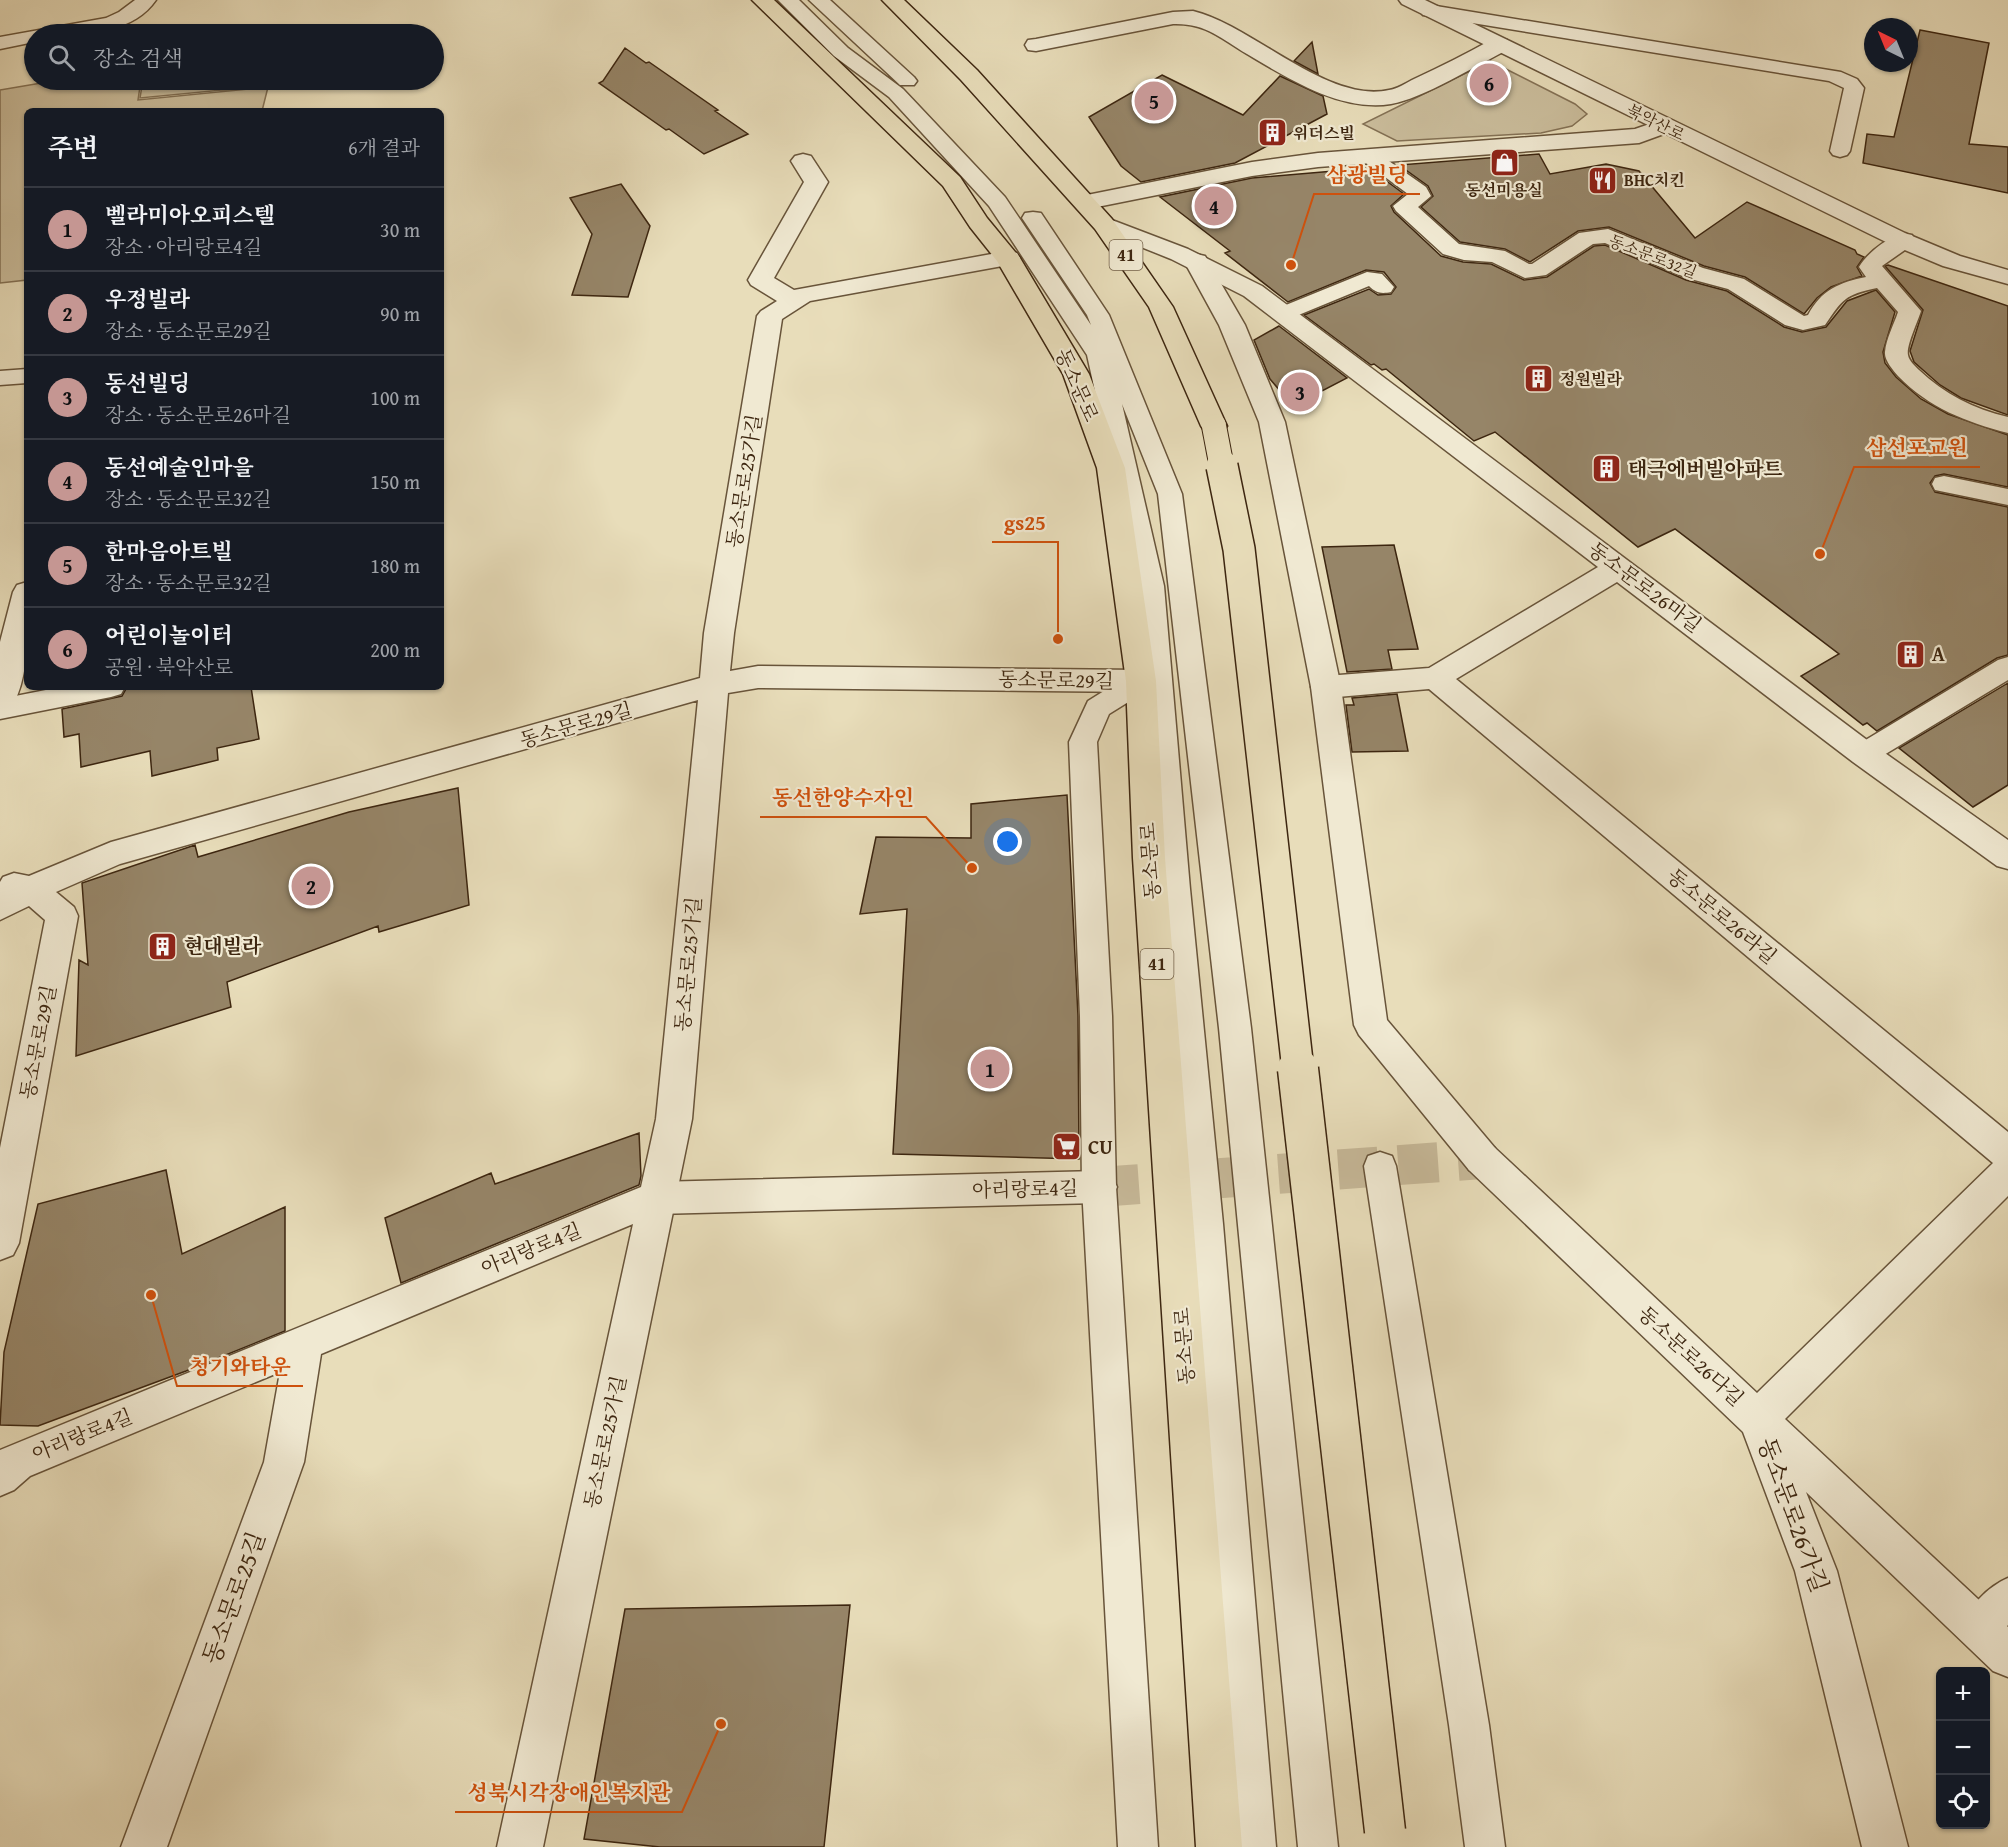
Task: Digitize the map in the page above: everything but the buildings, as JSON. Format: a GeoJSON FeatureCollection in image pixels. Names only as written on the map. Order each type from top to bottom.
{"type":"FeatureCollection","features":[{"type":"Feature","properties":{"kind":"main road","name":"동소문로"},"geometry":{"type":"LineString","coordinates":[[762,0],[952,182],[978,222],[1008,258],[1077,374],[1111,468],[1141,681],[1150,870],[1219,1847]]}},
{"type":"Feature","properties":{"kind":"main road","name":"41"},"geometry":{"type":"LineString","coordinates":[[892,0],[969,75],[1087,202],[1104,224],[1161,307],[1214,426],[1239,549],[1386,1839]]}},
{"type":"Feature","properties":{"kind":"street","name":"북악산로"},"geometry":{"type":"LineString","coordinates":[[1409,0],[1664,126],[1904,240],[1977,270],[2008,277]]}},
{"type":"Feature","properties":{"kind":"street"},"geometry":{"type":"LineString","coordinates":[[1036,45],[1173,18],[1193,17],[1212,24],[1326,88],[1353,96],[1381,98],[1392,97],[1499,45]]}},
{"type":"Feature","properties":{"kind":"street"},"geometry":{"type":"LineString","coordinates":[[1087,202],[1263,167],[1318,160],[1639,136],[1664,126]]}},
{"type":"Feature","properties":{"kind":"street"},"geometry":{"type":"LineString","coordinates":[[794,301],[760,280],[816,182],[803,161]]}},
{"type":"Feature","properties":{"kind":"street","name":"동소문로26마길"},"geometry":{"type":"LineString","coordinates":[[1104,224],[1164,246],[1253,291],[1864,754],[2008,856]]}},
{"type":"Feature","properties":{"kind":"street","name":"동소문로25가길"},"geometry":{"type":"LineString","coordinates":[[520,1847],[674,1119],[719,633],[771,316],[803,295],[1008,258]]}},
{"type":"Feature","properties":{"kind":"street","name":"동소문로26다길"},"geometry":{"type":"LineString","coordinates":[[1196,261],[1232,325],[1268,407],[1326,687],[1371,1025],[1482,1159],[2008,1656]]}},
{"type":"Feature","properties":{"kind":"street"},"geometry":{"type":"LineString","coordinates":[[1326,687],[1435,678],[1620,567]]}},
{"type":"Feature","properties":{"kind":"street"},"geometry":{"type":"LineString","coordinates":[[0,701],[24,604]]}},
{"type":"Feature","properties":{"kind":"street","name":"동소문로29길"},"geometry":{"type":"LineString","coordinates":[[0,907],[16,886],[111,854],[714,685],[758,677],[1141,681]]}},
{"type":"Feature","properties":{"kind":"street","name":"동소문로26라길"},"geometry":{"type":"LineString","coordinates":[[1435,678],[2008,1154]]}},
{"type":"Feature","properties":{"kind":"street","name":"동소문로29길"},"geometry":{"type":"LineString","coordinates":[[0,1243],[62,916],[16,886]]}},
{"type":"Feature","properties":{"kind":"street","name":"동소문로26가길"},"geometry":{"type":"LineString","coordinates":[[1885,1847],[1816,1571],[1758,1419],[2008,1172]]}},
{"type":"Feature","properties":{"kind":"street","name":"아리랑로4길"},"geometry":{"type":"LineString","coordinates":[[0,1476],[16,1462],[656,1198],[1099,1187]]}},
{"type":"Feature","properties":{"kind":"street","name":"동소문로25길"},"geometry":{"type":"LineString","coordinates":[[144,1847],[284,1462],[303,1343]]}},
{"type":"Feature","properties":{"kind":"lane"},"geometry":{"type":"LineString","coordinates":[[90,24],[123,17],[146,0]]}},
{"type":"Feature","properties":{"kind":"lane"},"geometry":{"type":"LineString","coordinates":[[788,0],[841,52],[896,93],[997,202],[1099,356],[1151,586],[1174,877],[1206,1224],[1256,1847]]}},
{"type":"Feature","properties":{"kind":"lane"},"geometry":{"type":"LineString","coordinates":[[819,0],[916,89],[1017,195],[1098,315],[1170,494],[1235,1028],[1318,1847]]}},
{"type":"Feature","properties":{"kind":"lane"},"geometry":{"type":"LineString","coordinates":[[1430,11],[1834,76],[1850,83],[1854,88],[1840,151]]}},
{"type":"Feature","properties":{"kind":"lane"},"geometry":{"type":"LineString","coordinates":[[0,43],[24,38]]}},
{"type":"Feature","properties":{"kind":"lane","name":"동소문로32길"},"geometry":{"type":"LineString","coordinates":[[1369,156],[1418,192],[1420,196],[1404,206],[1452,249],[1464,253],[1497,256],[1525,271],[1538,270],[1587,238],[1608,236],[1695,273],[1736,284],[1788,317],[1803,323],[1817,320],[1823,305],[1837,293],[1882,280]]}},
{"type":"Feature","properties":{"kind":"lane"},"geometry":{"type":"LineString","coordinates":[[1904,240],[1873,262],[1870,267],[1910,311],[1896,352],[1901,365],[1929,393],[1952,406],[1975,417],[2008,425]]}},
{"type":"Feature","properties":{"kind":"lane"},"geometry":{"type":"LineString","coordinates":[[1284,314],[1367,279],[1374,279],[1383,287]]}},
{"type":"Feature","properties":{"kind":"lane"},"geometry":{"type":"LineString","coordinates":[[0,378],[24,376]]}},
{"type":"Feature","properties":{"kind":"lane"},"geometry":{"type":"LineString","coordinates":[[1944,484],[2008,497]]}},
{"type":"Feature","properties":{"kind":"lane"},"geometry":{"type":"LineString","coordinates":[[1864,754],[2008,667]]}},
{"type":"Feature","properties":{"kind":"lane"},"geometry":{"type":"LineString","coordinates":[[1138,1847],[1099,1187],[1096,1016],[1083,742],[1098,708],[1141,681]]}},
{"type":"Feature","properties":{"kind":"lane"},"geometry":{"type":"LineString","coordinates":[[0,709],[96,690]]}},
{"type":"Feature","properties":{"kind":"lane"},"geometry":{"type":"LineString","coordinates":[[1380,1166],[1469,1725],[1485,1847]]}},
{"type":"Feature","properties":{"kind":"lane"},"geometry":{"type":"LineString","coordinates":[[1979,1628],[2008,1597]]}},
{"type":"Feature","properties":{"kind":"shaded area"},"geometry":{"type":"Polygon","coordinates":[[[1490,61],[1575,104],[1587,114],[1572,126],[1541,133],[1397,141],[1363,124],[1490,61]]]}},
{"type":"Feature","properties":{"kind":"shaded area"},"geometry":{"type":"Polygon","coordinates":[[[24,86],[24,90],[140,90],[138,100],[238,90],[267,90],[263,108],[24,108],[24,280],[0,283],[0,90],[24,86]]]}},
{"type":"Feature","properties":{"kind":"shaded area"},"geometry":{"type":"Polygon","coordinates":[[[141,90],[223,90],[140,98],[141,90]]]}},
{"type":"Feature","properties":{"kind":"tunnel"},"geometry":{"type":"LineString","coordinates":[[1099,1187],[1482,1159]]}},
{"type":"Feature","properties":{"kind":"place","name":"어린이놀이터"},"geometry":{"type":"Point","coordinates":[1489,83]}},
{"type":"Feature","properties":{"kind":"place","name":"한마음아트빌"},"geometry":{"type":"Point","coordinates":[1154,101]}},
{"type":"Feature","properties":{"kind":"place","name":"위더스빌"},"geometry":{"type":"Point","coordinates":[1272,133]}},
{"type":"Feature","properties":{"kind":"place","name":"동선미용실"},"geometry":{"type":"Point","coordinates":[1504,162]}},
{"type":"Feature","properties":{"kind":"place","name":"BHC치킨"},"geometry":{"type":"Point","coordinates":[1603,180]}},
{"type":"Feature","properties":{"kind":"place","name":"동선예술인마을"},"geometry":{"type":"Point","coordinates":[1214,206]}},
{"type":"Feature","properties":{"kind":"place","name":"삼광빌딩"},"geometry":{"type":"Point","coordinates":[1291,265]}},
{"type":"Feature","properties":{"kind":"place","name":"정원빌라"},"geometry":{"type":"Point","coordinates":[1539,379]}},
{"type":"Feature","properties":{"kind":"place","name":"동선빌딩"},"geometry":{"type":"Point","coordinates":[1300,392]}},
{"type":"Feature","properties":{"kind":"place","name":"태극에버빌아파트"},"geometry":{"type":"Point","coordinates":[1607,469]}},
{"type":"Feature","properties":{"kind":"place","name":"삼선포교원"},"geometry":{"type":"Point","coordinates":[1820,554]}},
{"type":"Feature","properties":{"kind":"place","name":"gs25"},"geometry":{"type":"Point","coordinates":[1058,639]}},
{"type":"Feature","properties":{"kind":"place","name":"A"},"geometry":{"type":"Point","coordinates":[1911,654]}},
{"type":"Feature","properties":{"kind":"place","name":"동선한양수자인"},"geometry":{"type":"Point","coordinates":[972,868]}},
{"type":"Feature","properties":{"kind":"place","name":"우정빌라"},"geometry":{"type":"Point","coordinates":[311,886]}},
{"type":"Feature","properties":{"kind":"place","name":"현대빌라"},"geometry":{"type":"Point","coordinates":[163,946]}},
{"type":"Feature","properties":{"kind":"place","name":"벨라미아오피스텔"},"geometry":{"type":"Point","coordinates":[990,1069]}},
{"type":"Feature","properties":{"kind":"place","name":"CU"},"geometry":{"type":"Point","coordinates":[1067,1147]}},
{"type":"Feature","properties":{"kind":"place","name":"청기와타운"},"geometry":{"type":"Point","coordinates":[151,1295]}},
{"type":"Feature","properties":{"kind":"place","name":"성북시각장애인복지관"},"geometry":{"type":"Point","coordinates":[721,1724]}}]}
